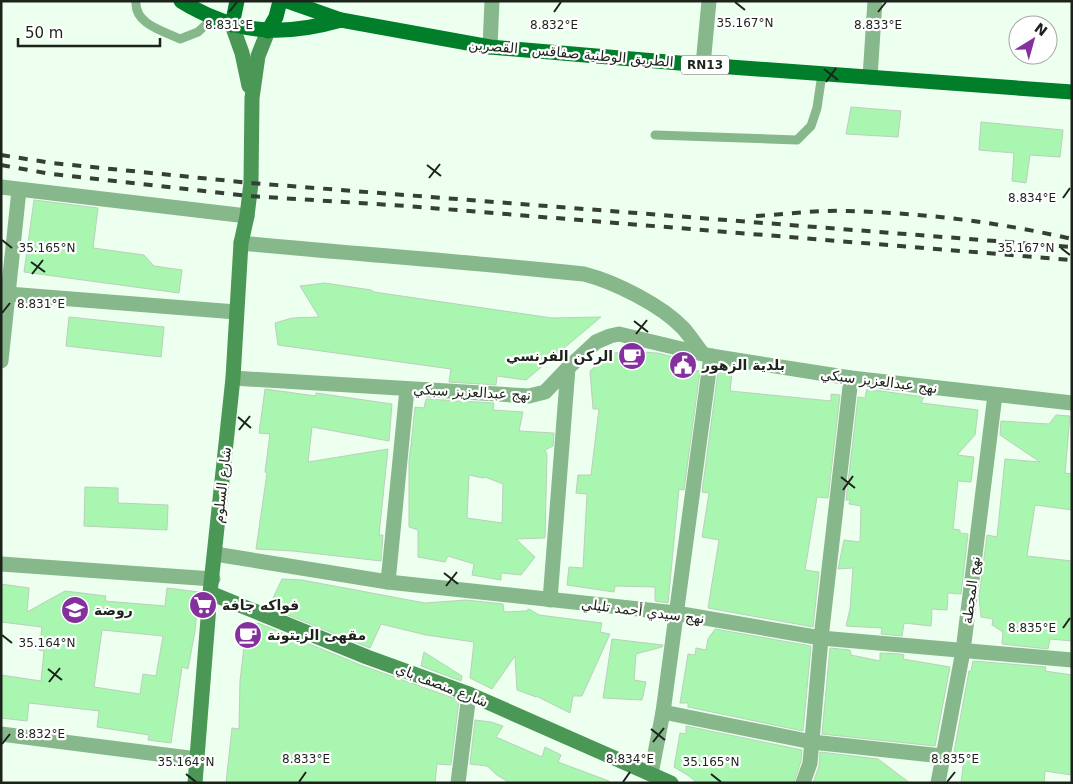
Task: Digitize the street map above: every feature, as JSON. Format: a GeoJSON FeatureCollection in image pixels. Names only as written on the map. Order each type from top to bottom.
{"type":"FeatureCollection","features":[{"type":"Feature","properties":{"kind":"main road","name":"الطريق الوطنية صفاقس - القصرين"},"geometry":{"type":"LineString","coordinates":[[182,1],[213,18],[232,25],[268,31],[301,30],[341,20]]}},
{"type":"Feature","properties":{"kind":"main road"},"geometry":{"type":"LineString","coordinates":[[232,25],[237,1]]}},
{"type":"Feature","properties":{"kind":"main road"},"geometry":{"type":"LineString","coordinates":[[268,31],[276,17],[280,1]]}},
{"type":"Feature","properties":{"kind":"main road","name":"الطريق الوطنية صفاقس - القصرين"},"geometry":{"type":"LineString","coordinates":[[287,1],[341,20],[490,47],[703,65],[1072,92]]}},
{"type":"Feature","properties":{"kind":"street"},"geometry":{"type":"LineString","coordinates":[[490,47],[492,1]]}},
{"type":"Feature","properties":{"kind":"street"},"geometry":{"type":"LineString","coordinates":[[703,65],[709,1]]}},
{"type":"Feature","properties":{"kind":"street"},"geometry":{"type":"LineString","coordinates":[[870,77],[875,1]]}},
{"type":"Feature","properties":{"kind":"street","name":"شارع السلوم"},"geometry":{"type":"LineString","coordinates":[[232,25],[242,54],[252,98]]}},
{"type":"Feature","properties":{"kind":"street","name":"شارع السلوم"},"geometry":{"type":"LineString","coordinates":[[195,783],[233,378],[241,243],[251,183],[252,98],[258,56],[268,31]]}},
{"type":"Feature","properties":{"kind":"street"},"geometry":{"type":"LineString","coordinates":[[1,187],[247,216]]}},
{"type":"Feature","properties":{"kind":"street"},"geometry":{"type":"LineString","coordinates":[[1,361],[6,288],[19,190]]}},
{"type":"Feature","properties":{"kind":"street"},"geometry":{"type":"LineString","coordinates":[[241,243],[482,263],[597,277],[626,289],[667,315],[683,328],[706,355],[676,613],[663,712],[651,774]]}},
{"type":"Feature","properties":{"kind":"street"},"geometry":{"type":"LineString","coordinates":[[6,288],[236,312]]}},
{"type":"Feature","properties":{"kind":"street","name":"نهج عبدالعزيز سبكي"},"geometry":{"type":"LineString","coordinates":[[233,378],[529,396],[545,392],[596,342],[619,334],[706,355],[851,378],[1072,403]]}},
{"type":"Feature","properties":{"kind":"street"},"geometry":{"type":"LineString","coordinates":[[550,600],[568,368]]}},
{"type":"Feature","properties":{"kind":"street"},"geometry":{"type":"LineString","coordinates":[[803,783],[810,763],[821,638],[851,378]]}},
{"type":"Feature","properties":{"kind":"street"},"geometry":{"type":"LineString","coordinates":[[388,582],[407,389]]}},
{"type":"Feature","properties":{"kind":"street","name":"نهج المحطة"},"geometry":{"type":"LineString","coordinates":[[938,783],[963,651],[995,395]]}},
{"type":"Feature","properties":{"kind":"street","name":"نهج سيدي أحمد تليلي"},"geometry":{"type":"LineString","coordinates":[[215,554],[388,582],[676,613],[821,638],[1072,660]]}},
{"type":"Feature","properties":{"kind":"street"},"geometry":{"type":"LineString","coordinates":[[1,564],[212,586]]}},
{"type":"Feature","properties":{"kind":"street","name":"شارع منصف باي"},"geometry":{"type":"LineString","coordinates":[[212,586],[367,657],[469,694],[671,783]]}},
{"type":"Feature","properties":{"kind":"street"},"geometry":{"type":"LineString","coordinates":[[458,783],[469,694]]}},
{"type":"Feature","properties":{"kind":"street"},"geometry":{"type":"LineString","coordinates":[[663,712],[812,742],[942,756]]}},
{"type":"Feature","properties":{"kind":"street"},"geometry":{"type":"LineString","coordinates":[[1,734],[197,759]]}},
{"type":"Feature","properties":{"kind":"lane"},"geometry":{"type":"LineString","coordinates":[[136,1],[136,8],[147,25],[180,39],[198,32],[213,18]]}},
{"type":"Feature","properties":{"kind":"lane"},"geometry":{"type":"LineString","coordinates":[[655,135],[797,140],[811,126],[817,108],[822,74]]}},
{"type":"Feature","properties":{"kind":"building"},"geometry":{"type":"Polygon","coordinates":[[[851,107],[901,111],[898,137],[846,134],[851,107]]]}},
{"type":"Feature","properties":{"kind":"building"},"geometry":{"type":"Polygon","coordinates":[[[981,122],[1063,130],[1060,157],[1030,155],[1026,183],[1012,181],[1014,153],[979,150],[981,122]]]}},
{"type":"Feature","properties":{"kind":"building"},"geometry":{"type":"Polygon","coordinates":[[[34,200],[98,208],[93,248],[144,255],[154,266],[182,270],[179,293],[24,272],[34,200]]]}},
{"type":"Feature","properties":{"kind":"building"},"geometry":{"type":"Polygon","coordinates":[[[325,283],[552,318],[601,317],[526,380],[497,376],[496,385],[449,382],[451,369],[278,345],[275,323],[292,318],[319,317],[300,286],[325,283]]]}},
{"type":"Feature","properties":{"kind":"building"},"geometry":{"type":"Polygon","coordinates":[[[69,317],[164,327],[161,357],[66,346],[69,317]]]}},
{"type":"Feature","properties":{"kind":"building"},"geometry":{"type":"Polygon","coordinates":[[[629,351],[657,353],[691,361],[690,370],[700,371],[684,490],[679,489],[668,603],[655,601],[655,587],[615,586],[614,592],[567,585],[569,567],[583,568],[587,494],[576,493],[578,475],[591,475],[599,409],[593,409],[590,371],[608,354],[629,351]]]}},
{"type":"Feature","properties":{"kind":"building"},"geometry":{"type":"Polygon","coordinates":[[[718,372],[732,373],[730,391],[831,401],[831,394],[840,395],[828,498],[817,497],[805,570],[819,572],[813,627],[708,608],[719,540],[702,537],[709,493],[702,492],[718,372]]]}},
{"type":"Feature","properties":{"kind":"building"},"geometry":{"type":"Polygon","coordinates":[[[265,389],[316,396],[316,393],[392,404],[389,441],[312,427],[308,462],[388,449],[379,535],[383,535],[381,561],[293,551],[256,549],[267,473],[265,472],[270,434],[259,433],[265,389]]]}},
{"type":"Feature","properties":{"kind":"building"},"geometry":{"type":"Polygon","coordinates":[[[867,389],[924,397],[921,403],[978,410],[975,435],[957,455],[974,457],[971,482],[958,481],[953,529],[960,530],[960,533],[968,534],[961,594],[948,593],[947,610],[932,609],[931,626],[904,623],[902,636],[881,634],[882,628],[846,626],[850,609],[853,568],[838,569],[844,540],[860,542],[861,506],[849,504],[850,500],[846,500],[858,397],[865,398],[867,389]]]}},
{"type":"Feature","properties":{"kind":"building"},"geometry":{"type":"Polygon","coordinates":[[[426,399],[494,403],[493,410],[523,412],[519,431],[554,433],[553,446],[545,450],[547,455],[545,538],[516,539],[535,557],[521,575],[501,573],[501,580],[472,575],[474,564],[448,556],[445,562],[418,557],[418,530],[409,527],[409,460],[415,407],[424,408],[426,399]],[[469,475],[467,518],[502,523],[503,484],[485,477],[469,475]]]}},
{"type":"Feature","properties":{"kind":"building"},"geometry":{"type":"Polygon","coordinates":[[[1056,415],[1070,416],[1065,473],[1072,474],[1072,510],[1035,505],[1027,556],[1072,561],[1072,641],[1050,639],[1048,649],[1002,644],[1003,632],[992,625],[993,619],[981,617],[979,597],[987,535],[997,537],[1005,459],[1040,462],[1000,435],[1001,421],[1049,424],[1056,415]]]}},
{"type":"Feature","properties":{"kind":"building"},"geometry":{"type":"Polygon","coordinates":[[[85,487],[118,488],[118,503],[168,505],[167,530],[84,526],[85,487]]]}},
{"type":"Feature","properties":{"kind":"building"},"geometry":{"type":"Polygon","coordinates":[[[282,579],[302,580],[425,603],[466,600],[503,604],[504,612],[526,611],[529,609],[539,615],[602,623],[600,632],[610,634],[582,696],[573,696],[570,713],[536,696],[517,690],[515,656],[492,689],[470,678],[474,642],[426,635],[381,624],[370,648],[278,611],[286,606],[273,598],[282,579]]]}},
{"type":"Feature","properties":{"kind":"building"},"geometry":{"type":"Polygon","coordinates":[[[1,584],[29,588],[27,612],[65,591],[106,596],[105,601],[165,606],[167,588],[199,592],[195,631],[188,669],[182,667],[171,743],[148,740],[149,735],[97,727],[99,711],[29,703],[27,721],[1,718],[1,675],[41,681],[44,651],[39,650],[42,627],[1,622],[1,584]],[[102,630],[94,687],[140,694],[143,674],[156,676],[163,636],[102,630]]]}},
{"type":"Feature","properties":{"kind":"building"},"geometry":{"type":"Polygon","coordinates":[[[258,623],[363,666],[459,700],[451,765],[437,764],[435,783],[226,783],[232,728],[239,729],[240,681],[246,630],[258,623]]]}},
{"type":"Feature","properties":{"kind":"building"},"geometry":{"type":"Polygon","coordinates":[[[715,629],[811,646],[803,731],[688,707],[688,703],[680,703],[688,654],[695,655],[696,648],[706,650],[708,639],[715,629]]]}},
{"type":"Feature","properties":{"kind":"building"},"geometry":{"type":"Polygon","coordinates":[[[612,639],[663,645],[662,647],[636,654],[634,680],[646,682],[642,700],[603,698],[612,639]]]}},
{"type":"Feature","properties":{"kind":"building"},"geometry":{"type":"Polygon","coordinates":[[[830,648],[850,650],[851,655],[880,661],[880,653],[900,654],[904,655],[903,659],[950,667],[935,746],[822,734],[830,648]]]}},
{"type":"Feature","properties":{"kind":"building"},"geometry":{"type":"Polygon","coordinates":[[[424,652],[462,676],[461,681],[421,666],[424,652]]]}},
{"type":"Feature","properties":{"kind":"building"},"geometry":{"type":"Polygon","coordinates":[[[973,661],[1046,667],[1045,671],[1072,675],[1072,775],[1045,771],[1044,783],[961,783],[964,759],[956,758],[957,752],[954,752],[969,671],[971,671],[973,661]]]}},
{"type":"Feature","properties":{"kind":"building"},"geometry":{"type":"Polygon","coordinates":[[[475,720],[503,726],[496,737],[542,757],[545,747],[561,755],[558,762],[609,781],[608,783],[510,783],[487,766],[470,764],[475,720]]]}},
{"type":"Feature","properties":{"kind":"building"},"geometry":{"type":"Polygon","coordinates":[[[686,726],[802,750],[801,761],[794,783],[697,783],[674,767],[680,733],[686,734],[686,726]]]}},
{"type":"Feature","properties":{"kind":"building"},"geometry":{"type":"Polygon","coordinates":[[[820,752],[878,759],[910,783],[813,783],[819,766],[820,752]]]}},
{"type":"Feature","properties":{"kind":"railway"},"geometry":{"type":"LineString","coordinates":[[1,155],[52,163],[251,183],[1072,247]]}},
{"type":"Feature","properties":{"kind":"railway"},"geometry":{"type":"LineString","coordinates":[[1,165],[51,174],[249,196],[407,206],[1072,260]]}},
{"type":"Feature","properties":{"kind":"railway"},"geometry":{"type":"LineString","coordinates":[[756,216],[837,211],[904,214],[988,223],[1072,239]]}},
{"type":"Feature","properties":{"kind":"place","name":"الركن الفرنسي"},"geometry":{"type":"Point","coordinates":[632,356]}},
{"type":"Feature","properties":{"kind":"place","name":"بلدية الزهور"},"geometry":{"type":"Point","coordinates":[683,365]}},
{"type":"Feature","properties":{"kind":"place","name":"فواكه جافة"},"geometry":{"type":"Point","coordinates":[203,605]}},
{"type":"Feature","properties":{"kind":"place","name":"روضة"},"geometry":{"type":"Point","coordinates":[75,610]}},
{"type":"Feature","properties":{"kind":"place","name":"مقهى الزيتونة"},"geometry":{"type":"Point","coordinates":[248,635]}}]}
